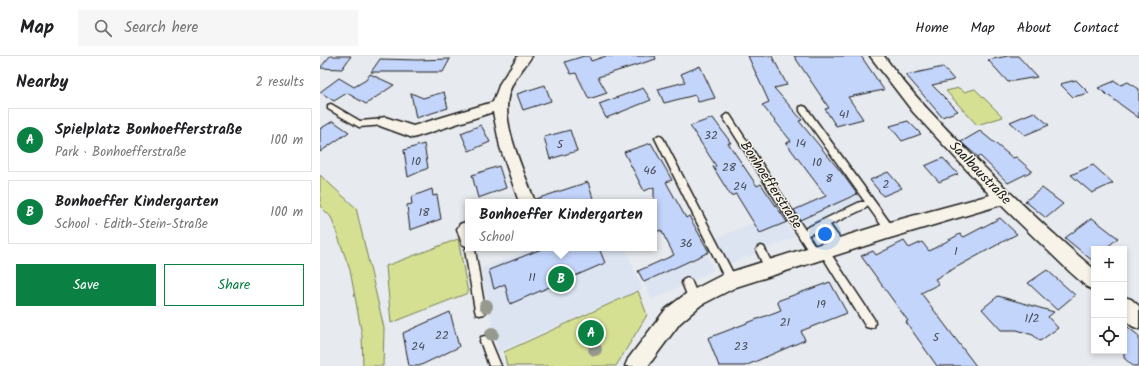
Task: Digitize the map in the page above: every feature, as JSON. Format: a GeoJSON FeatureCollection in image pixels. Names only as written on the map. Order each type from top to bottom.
{"type":"FeatureCollection","features":[{"type":"Feature","properties":{"kind":"street"},"geometry":{"type":"LineString","coordinates":[[525,56],[503,91],[499,105],[501,121],[527,199]]}},
{"type":"Feature","properties":{"kind":"street","name":"Saalbaustraße"},"geometry":{"type":"LineString","coordinates":[[877,56],[893,80],[929,121],[1003,198],[1091,278]]}},
{"type":"Feature","properties":{"kind":"street"},"geometry":{"type":"LineString","coordinates":[[385,122],[413,132],[499,105]]}},
{"type":"Feature","properties":{"kind":"street"},"geometry":{"type":"LineString","coordinates":[[635,366],[691,291],[731,280],[890,230],[1003,198]]}},
{"type":"Feature","properties":{"kind":"street"},"geometry":{"type":"LineString","coordinates":[[1127,309],[1139,319]]}},
{"type":"Feature","properties":{"kind":"lane"},"geometry":{"type":"LineString","coordinates":[[331,107],[359,124],[385,122]]}},
{"type":"Feature","properties":{"kind":"lane"},"geometry":{"type":"LineString","coordinates":[[803,109],[890,230]]}},
{"type":"Feature","properties":{"kind":"lane","name":"Bonhoefferstraße"},"geometry":{"type":"LineString","coordinates":[[727,117],[827,250]]}},
{"type":"Feature","properties":{"kind":"lane"},"geometry":{"type":"LineString","coordinates":[[659,138],[731,280]]}},
{"type":"Feature","properties":{"kind":"lane"},"geometry":{"type":"LineString","coordinates":[[809,231],[860,208]]}},
{"type":"Feature","properties":{"kind":"lane"},"geometry":{"type":"LineString","coordinates":[[824,224],[827,250],[870,323]]}},
{"type":"Feature","properties":{"kind":"lane"},"geometry":{"type":"LineString","coordinates":[[761,250],[769,268]]}},
{"type":"Feature","properties":{"kind":"lane"},"geometry":{"type":"LineString","coordinates":[[472,251],[480,310]]}},
{"type":"Feature","properties":{"kind":"lane"},"geometry":{"type":"LineString","coordinates":[[485,341],[495,366]]}},
{"type":"Feature","properties":{"kind":"shaded area"},"geometry":{"type":"Polygon","coordinates":[[[849,185],[868,207],[810,234],[793,211],[849,185]]]}},
{"type":"Feature","properties":{"kind":"shaded area"},"geometry":{"type":"Polygon","coordinates":[[[780,213],[795,237],[729,264],[716,238],[780,213]]]}},
{"type":"Feature","properties":{"kind":"shaded area"},"geometry":{"type":"Polygon","coordinates":[[[699,244],[714,270],[652,300],[638,271],[699,244]]]}},
{"type":"Feature","properties":{"kind":"shaded area"},"geometry":{"type":"Polygon","coordinates":[[[626,251],[642,289],[498,352],[481,269],[524,252],[626,251]]]}},
{"type":"Feature","properties":{"kind":"green space"},"geometry":{"type":"Polygon","coordinates":[[[959,88],[964,92],[975,89],[1003,117],[977,125],[946,91],[959,88]]]}},
{"type":"Feature","properties":{"kind":"green space"},"geometry":{"type":"Polygon","coordinates":[[[320,175],[356,208],[384,328],[383,366],[363,366],[362,335],[350,270],[331,217],[320,206],[320,175]]]}},
{"type":"Feature","properties":{"kind":"green space"},"geometry":{"type":"Polygon","coordinates":[[[458,239],[468,293],[391,323],[386,266],[458,239]]]}},
{"type":"Feature","properties":{"kind":"green space"},"geometry":{"type":"Polygon","coordinates":[[[638,291],[647,315],[616,366],[507,366],[504,352],[638,291]]]}},
{"type":"Feature","properties":{"kind":"building"},"geometry":{"type":"Polygon","coordinates":[[[330,56],[351,56],[342,69],[320,68],[330,56]]]}},
{"type":"Feature","properties":{"kind":"building"},"geometry":{"type":"Polygon","coordinates":[[[584,56],[589,56],[591,61],[606,56],[655,56],[656,59],[598,77],[607,93],[589,99],[576,73],[571,74],[565,62],[584,56]]]}},
{"type":"Feature","properties":{"kind":"building"},"geometry":{"type":"Polygon","coordinates":[[[748,56],[772,56],[787,85],[774,88],[802,120],[799,121],[857,194],[800,220],[794,210],[826,196],[786,143],[791,141],[762,105],[769,102],[748,56]]]}},
{"type":"Feature","properties":{"kind":"building"},"geometry":{"type":"Polygon","coordinates":[[[794,56],[861,56],[884,90],[848,97],[863,119],[836,126],[825,109],[829,108],[794,56]]]}},
{"type":"Feature","properties":{"kind":"building"},"geometry":{"type":"Polygon","coordinates":[[[1008,56],[1018,56],[1037,77],[1008,82],[988,60],[1008,56]]]}},
{"type":"Feature","properties":{"kind":"building"},"geometry":{"type":"Polygon","coordinates":[[[380,59],[450,59],[443,72],[371,72],[380,59]]]}},
{"type":"Feature","properties":{"kind":"building"},"geometry":{"type":"Polygon","coordinates":[[[700,66],[715,98],[698,102],[695,95],[664,103],[658,89],[685,82],[681,74],[700,66]]]}},
{"type":"Feature","properties":{"kind":"building"},"geometry":{"type":"Polygon","coordinates":[[[943,67],[954,80],[932,85],[958,111],[942,117],[906,75],[943,67]]]}},
{"type":"Feature","properties":{"kind":"building"},"geometry":{"type":"Polygon","coordinates":[[[370,74],[394,85],[366,104],[347,93],[334,101],[320,92],[339,78],[354,87],[366,80],[370,74]]]}},
{"type":"Feature","properties":{"kind":"building"},"geometry":{"type":"Polygon","coordinates":[[[1076,80],[1089,93],[1073,97],[1060,84],[1076,80]]]}},
{"type":"Feature","properties":{"kind":"building"},"geometry":{"type":"Polygon","coordinates":[[[1115,81],[1121,85],[1128,82],[1139,89],[1139,118],[1098,88],[1115,81]]]}},
{"type":"Feature","properties":{"kind":"building"},"geometry":{"type":"Polygon","coordinates":[[[545,85],[551,101],[523,110],[517,94],[545,85]]]}},
{"type":"Feature","properties":{"kind":"building"},"geometry":{"type":"Polygon","coordinates":[[[643,88],[651,100],[606,118],[599,104],[643,88]]]}},
{"type":"Feature","properties":{"kind":"building"},"geometry":{"type":"Polygon","coordinates":[[[444,92],[448,108],[416,118],[411,93],[423,98],[444,92]]]}},
{"type":"Feature","properties":{"kind":"building"},"geometry":{"type":"Polygon","coordinates":[[[1034,112],[1049,125],[1025,135],[1010,122],[1034,112]]]}},
{"type":"Feature","properties":{"kind":"building"},"geometry":{"type":"Polygon","coordinates":[[[713,118],[731,143],[728,143],[757,186],[761,184],[787,222],[760,233],[736,194],[731,196],[713,167],[716,166],[690,126],[713,118]]]}},
{"type":"Feature","properties":{"kind":"building"},"geometry":{"type":"Polygon","coordinates":[[[333,121],[349,132],[320,152],[320,129],[333,121]]]}},
{"type":"Feature","properties":{"kind":"building"},"geometry":{"type":"Polygon","coordinates":[[[908,121],[921,134],[902,141],[890,126],[908,121]]]}},
{"type":"Feature","properties":{"kind":"building"},"geometry":{"type":"Polygon","coordinates":[[[481,125],[490,142],[469,151],[461,133],[481,125]]]}},
{"type":"Feature","properties":{"kind":"building"},"geometry":{"type":"Polygon","coordinates":[[[570,130],[577,151],[550,159],[544,137],[570,130]]]}},
{"type":"Feature","properties":{"kind":"building"},"geometry":{"type":"Polygon","coordinates":[[[980,131],[1013,158],[1016,157],[1032,171],[1008,183],[980,156],[978,157],[961,142],[980,131]]]}},
{"type":"Feature","properties":{"kind":"building"},"geometry":{"type":"Polygon","coordinates":[[[651,143],[672,180],[666,182],[686,218],[689,216],[709,252],[644,282],[638,271],[674,255],[661,230],[657,232],[657,199],[654,199],[654,187],[644,191],[624,152],[651,143]]]}},
{"type":"Feature","properties":{"kind":"building"},"geometry":{"type":"Polygon","coordinates":[[[424,144],[428,168],[408,177],[404,150],[424,144]]]}},
{"type":"Feature","properties":{"kind":"building"},"geometry":{"type":"Polygon","coordinates":[[[943,158],[958,174],[939,182],[925,166],[943,158]]]}},
{"type":"Feature","properties":{"kind":"building"},"geometry":{"type":"Polygon","coordinates":[[[1093,165],[1113,183],[1092,193],[1071,175],[1093,165]]]}},
{"type":"Feature","properties":{"kind":"building"},"geometry":{"type":"Polygon","coordinates":[[[499,166],[506,188],[478,198],[472,175],[499,166]]]}},
{"type":"Feature","properties":{"kind":"building"},"geometry":{"type":"Polygon","coordinates":[[[888,172],[902,188],[883,196],[870,180],[888,172]]]}},
{"type":"Feature","properties":{"kind":"building"},"geometry":{"type":"Polygon","coordinates":[[[588,182],[593,199],[536,199],[588,182]]]}},
{"type":"Feature","properties":{"kind":"building"},"geometry":{"type":"Polygon","coordinates":[[[1042,188],[1063,204],[1046,218],[1025,201],[1042,188]]]}},
{"type":"Feature","properties":{"kind":"building"},"geometry":{"type":"Polygon","coordinates":[[[432,189],[433,196],[437,195],[441,219],[410,230],[407,205],[412,204],[411,197],[432,189]]]}},
{"type":"Feature","properties":{"kind":"building"},"geometry":{"type":"Polygon","coordinates":[[[1000,218],[1017,234],[935,279],[939,284],[921,293],[976,366],[937,366],[906,322],[908,321],[861,256],[873,251],[876,255],[904,241],[909,248],[922,242],[929,251],[960,234],[964,237],[1000,218]]]}},
{"type":"Feature","properties":{"kind":"building"},"geometry":{"type":"Polygon","coordinates":[[[1092,218],[1118,238],[1109,246],[1091,246],[1091,260],[1065,238],[1092,218]]]}},
{"type":"Feature","properties":{"kind":"building"},"geometry":{"type":"Polygon","coordinates":[[[536,251],[600,251],[605,263],[510,304],[505,284],[494,289],[489,270],[536,251]]]}},
{"type":"Feature","properties":{"kind":"building"},"geometry":{"type":"Polygon","coordinates":[[[1047,270],[1075,295],[1057,310],[1028,283],[1047,270]]]}},
{"type":"Feature","properties":{"kind":"building"},"geometry":{"type":"Polygon","coordinates":[[[830,282],[847,313],[801,331],[805,340],[745,366],[719,366],[708,338],[781,310],[777,301],[830,282]]]}},
{"type":"Feature","properties":{"kind":"building"},"geometry":{"type":"Polygon","coordinates":[[[998,296],[1054,312],[1048,317],[1058,328],[1040,341],[1033,335],[1017,330],[1001,330],[982,309],[998,296]]]}},
{"type":"Feature","properties":{"kind":"building"},"geometry":{"type":"Polygon","coordinates":[[[450,312],[459,347],[419,366],[409,366],[403,333],[450,312]]]}},
{"type":"Feature","properties":{"kind":"building"},"geometry":{"type":"Polygon","coordinates":[[[1127,326],[1139,336],[1139,366],[1133,366],[1124,358],[1124,354],[1127,354],[1127,326]]]}},
{"type":"Feature","properties":{"kind":"place","name":"Bonhoeffer Kindergarten"},"geometry":{"type":"Point","coordinates":[561,279]}},
{"type":"Feature","properties":{"kind":"place","name":"Spielplatz Bonhoefferstraße"},"geometry":{"type":"Point","coordinates":[591,333]}}]}
